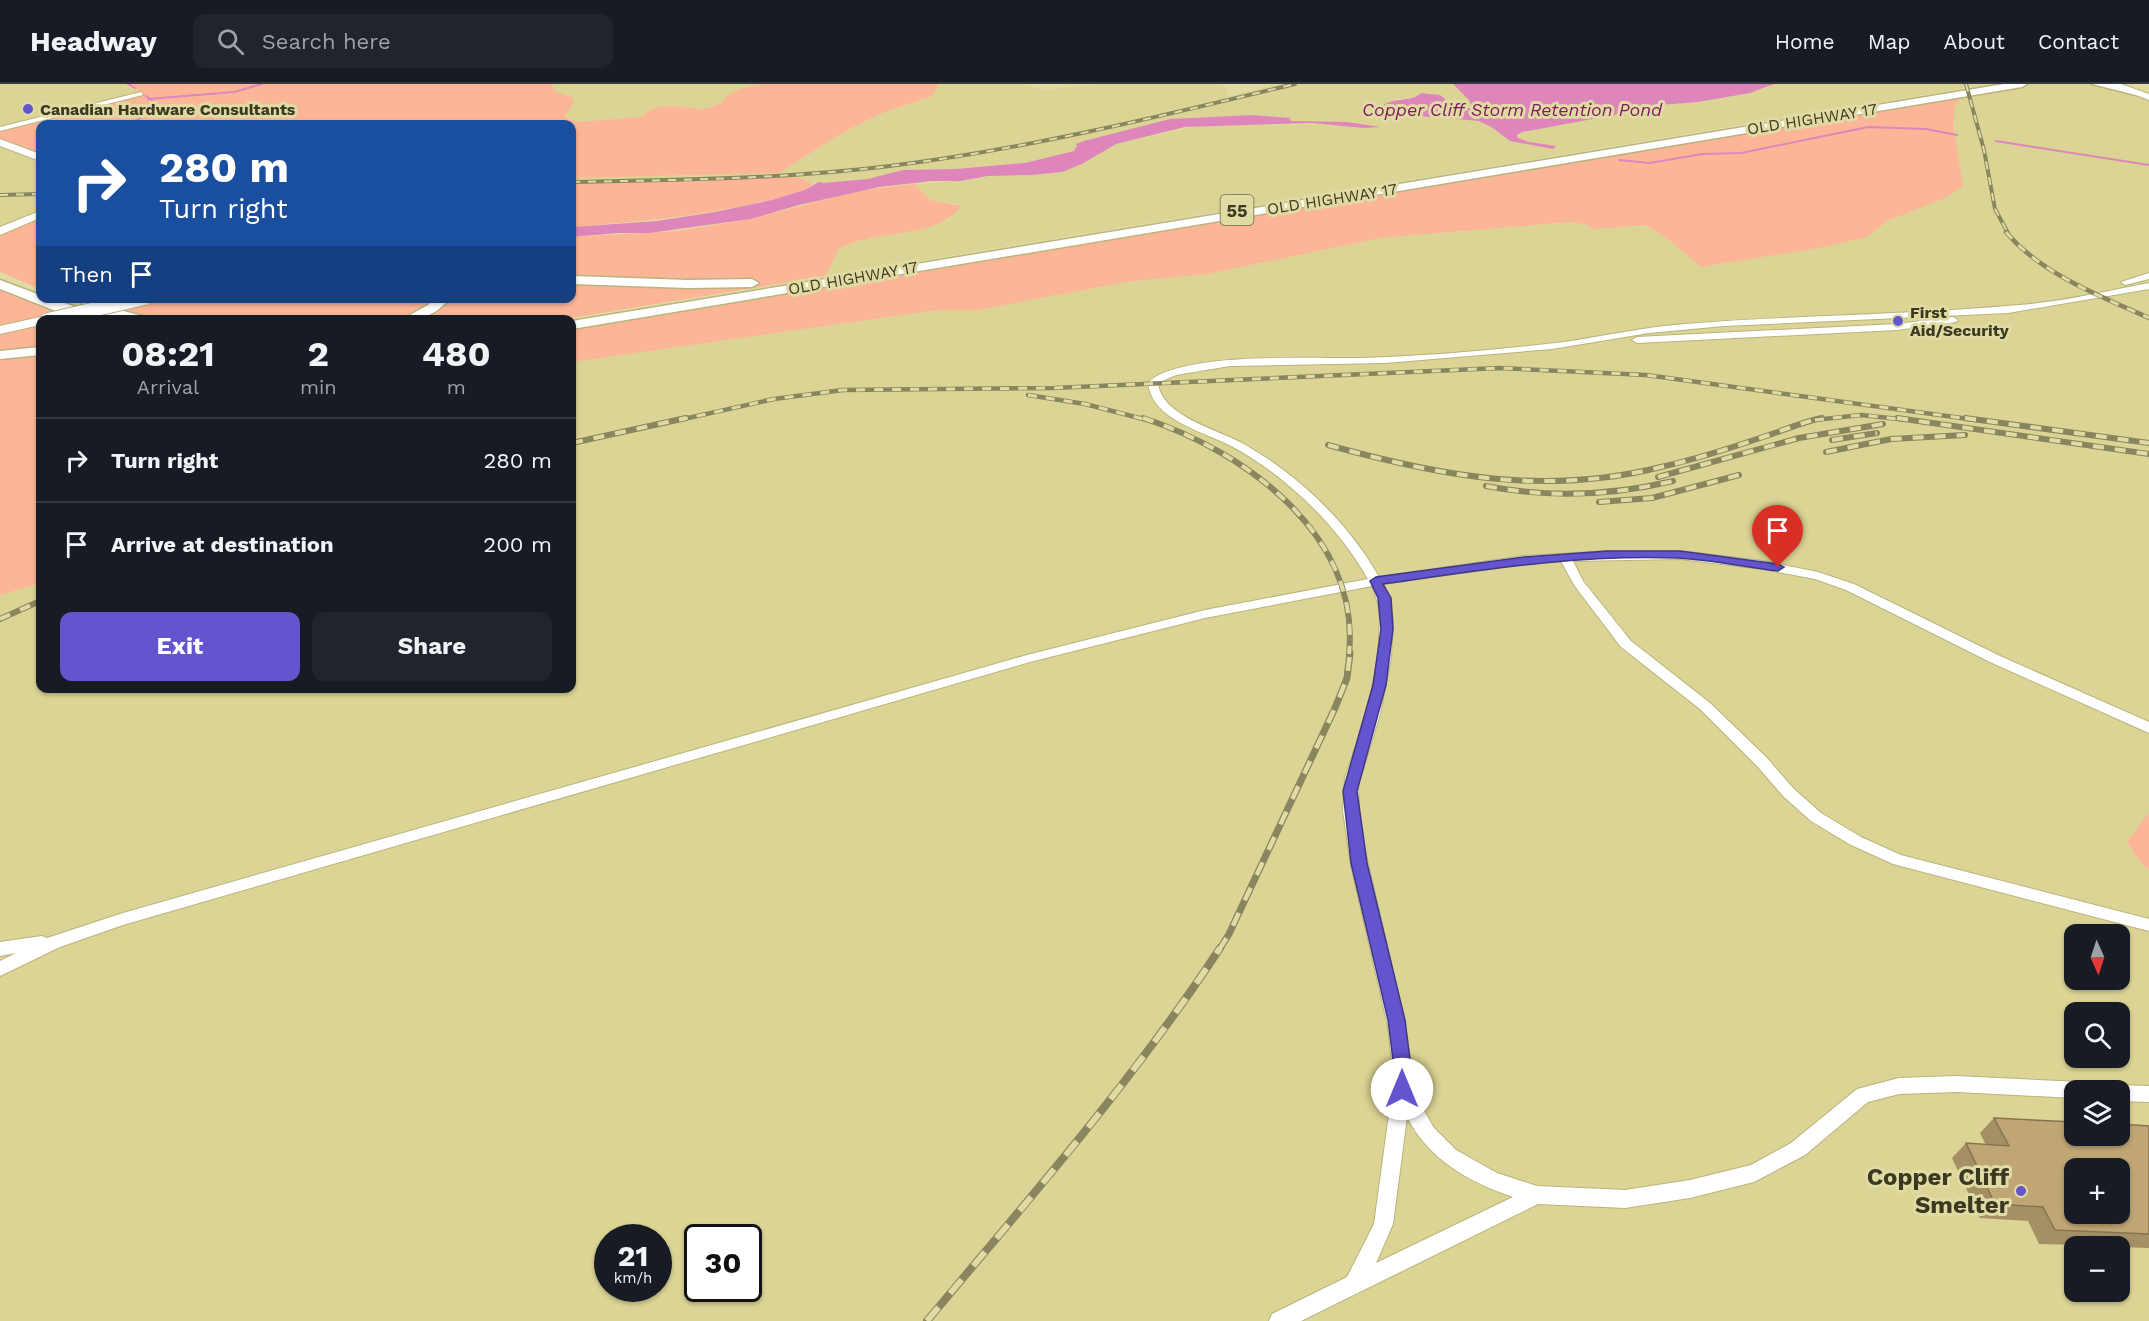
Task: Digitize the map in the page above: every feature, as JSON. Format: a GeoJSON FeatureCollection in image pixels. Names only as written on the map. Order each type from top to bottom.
{"type":"FeatureCollection","features":[{"type":"Feature","properties":{"kind":"main road","name":"OLD HIGHWAY 17"},"geometry":{"type":"LineString","coordinates":[[576,319],[1995,86],[2022,84]]}},
{"type":"Feature","properties":{"kind":"main road"},"geometry":{"type":"LineString","coordinates":[[1995,86],[2032,84]]}},
{"type":"Feature","properties":{"kind":"main road"},"geometry":{"type":"LineString","coordinates":[[2097,84],[2136,92]]}},
{"type":"Feature","properties":{"kind":"main road"},"geometry":{"type":"LineString","coordinates":[[2121,84],[2136,92]]}},
{"type":"Feature","properties":{"kind":"main road","name":"OLD HIGHWAY 17"},"geometry":{"type":"LineString","coordinates":[[576,324],[1995,86]]}},
{"type":"Feature","properties":{"kind":"main road"},"geometry":{"type":"LineString","coordinates":[[0,273],[36,288]]}},
{"type":"Feature","properties":{"kind":"main road"},"geometry":{"type":"LineString","coordinates":[[576,279],[724,285],[821,278]]}},
{"type":"Feature","properties":{"kind":"main road"},"geometry":{"type":"LineString","coordinates":[[0,284],[36,298]]}},
{"type":"Feature","properties":{"kind":"main road"},"geometry":{"type":"LineString","coordinates":[[48,303],[85,315]]}},
{"type":"Feature","properties":{"kind":"main road"},"geometry":{"type":"LineString","coordinates":[[81,303],[124,315]]}},
{"type":"Feature","properties":{"kind":"main road"},"geometry":{"type":"LineString","coordinates":[[418,315],[438,303]]}},
{"type":"Feature","properties":{"kind":"main road"},"geometry":{"type":"LineString","coordinates":[[0,355],[36,351]]}},
{"type":"Feature","properties":{"kind":"street"},"geometry":{"type":"LineString","coordinates":[[2112,84],[2149,97]]}},
{"type":"Feature","properties":{"kind":"street"},"geometry":{"type":"LineString","coordinates":[[36,120],[141,94]]}},
{"type":"Feature","properties":{"kind":"street"},"geometry":{"type":"LineString","coordinates":[[0,129],[36,120]]}},
{"type":"Feature","properties":{"kind":"street"},"geometry":{"type":"LineString","coordinates":[[0,142],[36,156]]}},
{"type":"Feature","properties":{"kind":"street"},"geometry":{"type":"LineString","coordinates":[[0,231],[36,216]]}},
{"type":"Feature","properties":{"kind":"street"},"geometry":{"type":"LineString","coordinates":[[2115,292],[2123,282],[2149,276]]}},
{"type":"Feature","properties":{"kind":"street"},"geometry":{"type":"LineString","coordinates":[[1355,1282],[1382,1229],[1402,1089],[1402,1060],[1396,1020],[1359,863],[1350,791],[1380,685],[1387,629],[1384,598],[1376,581],[1342,531],[1291,481],[1255,455],[1163,406],[1156,398],[1152,387],[1153,382],[1164,375],[1184,369],[1240,364],[1383,360],[1552,346],[1897,327],[2149,286]]}},
{"type":"Feature","properties":{"kind":"street"},"geometry":{"type":"LineString","coordinates":[[70,315],[122,303]]}},
{"type":"Feature","properties":{"kind":"street"},"geometry":{"type":"LineString","coordinates":[[6,329],[36,322]]}},
{"type":"Feature","properties":{"kind":"street"},"geometry":{"type":"LineString","coordinates":[[0,969],[54,942],[123,919],[1027,658],[1205,614],[1443,570],[1565,557],[1680,555],[1763,565],[1818,576],[1860,592],[1995,659],[2149,728]]}},
{"type":"Feature","properties":{"kind":"street"},"geometry":{"type":"LineString","coordinates":[[1565,557],[1578,582],[1626,644],[1705,706],[1762,762],[1788,792],[1816,817],[1856,841],[1898,860],[2149,925]]}},
{"type":"Feature","properties":{"kind":"street"},"geometry":{"type":"LineString","coordinates":[[0,949],[54,942]]}},
{"type":"Feature","properties":{"kind":"street"},"geometry":{"type":"LineString","coordinates":[[1402,1089],[1427,1135],[1454,1158],[1477,1173],[1537,1195],[1625,1199],[1690,1189],[1754,1173],[1798,1149],[1863,1095],[1899,1086],[1957,1084],[2064,1089]]}},
{"type":"Feature","properties":{"kind":"street"},"geometry":{"type":"LineString","coordinates":[[2130,1093],[2149,1094]]}},
{"type":"Feature","properties":{"kind":"street"},"geometry":{"type":"LineString","coordinates":[[1279,1321],[1537,1195]]}},
{"type":"Feature","properties":{"kind":"shaded area"},"geometry":{"type":"Polygon","coordinates":[[[0,84],[127,84],[141,93],[0,129],[0,84]]]}},
{"type":"Feature","properties":{"kind":"shaded area"},"geometry":{"type":"Polygon","coordinates":[[[127,84],[551,84],[554,91],[572,97],[574,102],[564,117],[572,120],[36,120],[36,156],[0,143],[0,129],[141,93],[127,84]]]}},
{"type":"Feature","properties":{"kind":"shaded area"},"geometry":{"type":"Polygon","coordinates":[[[551,84],[759,84],[734,93],[722,103],[705,109],[676,106],[647,111],[641,117],[577,122],[564,117],[572,97],[554,91],[551,84]]]}},
{"type":"Feature","properties":{"kind":"shaded area"},"geometry":{"type":"Polygon","coordinates":[[[759,84],[939,84],[932,96],[880,114],[842,133],[779,173],[576,178],[576,122],[641,117],[655,108],[663,107],[708,108],[722,103],[733,93],[759,84]]]}},
{"type":"Feature","properties":{"kind":"shaded area"},"geometry":{"type":"Polygon","coordinates":[[[939,84],[1021,84],[1043,90],[1097,84],[1214,84],[1222,85],[1227,89],[1228,96],[1279,84],[1453,84],[1469,100],[1472,109],[1456,108],[1434,94],[1421,93],[1417,97],[1394,99],[1395,114],[1478,121],[1494,128],[1510,141],[1553,149],[1518,138],[1517,135],[1522,132],[1636,111],[1647,106],[1698,102],[1750,93],[1774,84],[1989,84],[826,276],[838,248],[865,239],[924,228],[950,219],[959,204],[930,200],[914,184],[960,181],[1004,174],[1047,174],[1082,164],[1116,144],[1196,126],[1332,124],[1377,128],[1373,125],[1347,122],[1290,121],[1290,118],[1251,115],[1184,118],[1098,137],[1076,144],[1078,146],[1075,151],[1025,163],[956,169],[903,170],[868,179],[813,184],[800,178],[786,177],[576,184],[576,178],[779,173],[842,133],[880,114],[920,101],[939,84]]]}},
{"type":"Feature","properties":{"kind":"shaded area"},"geometry":{"type":"Polygon","coordinates":[[[2024,84],[2112,84],[2149,97],[2149,812],[2127,842],[2149,871],[2149,1321],[0,1321],[0,595],[36,584],[36,693],[576,693],[576,361],[938,310],[978,310],[1125,282],[1207,274],[1380,238],[1570,222],[1594,228],[1646,225],[1668,239],[1701,267],[1819,248],[1867,237],[1887,221],[1963,186],[1953,123],[1955,105],[1966,94],[2024,84]]]}},
{"type":"Feature","properties":{"kind":"shaded area"},"geometry":{"type":"Polygon","coordinates":[[[1966,94],[1955,105],[1953,123],[1963,186],[1945,198],[1887,221],[1867,237],[1819,248],[1701,267],[1668,239],[1646,225],[1594,229],[1584,224],[1570,222],[1380,238],[1207,274],[1125,282],[978,310],[938,310],[576,361],[576,324],[1966,94]]]}},
{"type":"Feature","properties":{"kind":"shaded area"},"geometry":{"type":"Polygon","coordinates":[[[0,143],[36,156],[36,215],[0,230],[0,143]]]}},
{"type":"Feature","properties":{"kind":"shaded area"},"geometry":{"type":"Polygon","coordinates":[[[786,177],[800,178],[813,184],[801,192],[786,197],[710,212],[576,227],[576,184],[786,177]]]}},
{"type":"Feature","properties":{"kind":"shaded area"},"geometry":{"type":"Polygon","coordinates":[[[914,184],[930,200],[961,206],[942,222],[930,227],[878,236],[839,248],[826,276],[576,317],[576,315],[126,315],[79,303],[576,303],[576,237],[676,231],[751,219],[861,190],[914,184]]]}},
{"type":"Feature","properties":{"kind":"shaded area"},"geometry":{"type":"Polygon","coordinates":[[[36,215],[36,287],[0,272],[0,230],[36,215]]]}},
{"type":"Feature","properties":{"kind":"shaded area"},"geometry":{"type":"Polygon","coordinates":[[[0,285],[36,297],[36,303],[53,303],[88,315],[36,315],[36,584],[0,595],[0,285]]]}},
{"type":"Feature","properties":{"kind":"shaded area"},"geometry":{"type":"Polygon","coordinates":[[[2149,812],[2149,871],[2127,842],[2149,812]]]}},
{"type":"Feature","properties":{"kind":"water","name":"Copper Cliff Storm Retention Pond"},"geometry":{"type":"Polygon","coordinates":[[[1453,84],[1774,84],[1750,93],[1698,102],[1647,106],[1636,111],[1522,132],[1517,135],[1518,138],[1529,142],[1556,146],[1553,149],[1510,141],[1479,121],[1394,114],[1382,106],[1392,101],[1414,98],[1421,93],[1440,95],[1456,108],[1472,108],[1469,100],[1453,84]]]}},
{"type":"Feature","properties":{"kind":"water"},"geometry":{"type":"Polygon","coordinates":[[[1251,115],[1291,118],[1289,120],[1292,121],[1347,122],[1381,127],[1364,128],[1312,123],[1185,127],[1116,144],[1082,164],[1062,172],[988,176],[960,181],[932,181],[879,187],[799,205],[751,219],[649,233],[576,237],[576,227],[657,221],[715,212],[772,200],[805,190],[819,182],[868,179],[903,170],[956,169],[1025,163],[1074,151],[1076,144],[1084,141],[1170,119],[1251,115]]]}},
{"type":"Feature","properties":{"kind":"building"},"geometry":{"type":"Polygon","coordinates":[[[1994,1118],[2064,1122],[2064,1146],[2130,1146],[2130,1125],[2149,1126],[2149,1234],[2055,1230],[2043,1207],[1995,1204],[1966,1143],[2009,1146],[1994,1118]]]}},
{"type":"Feature","properties":{"kind":"waterway"},"geometry":{"type":"LineString","coordinates":[[128,84],[135,88]]}},
{"type":"Feature","properties":{"kind":"waterway"},"geometry":{"type":"LineString","coordinates":[[150,99],[234,92],[262,84]]}},
{"type":"Feature","properties":{"kind":"waterway"},"geometry":{"type":"LineString","coordinates":[[146,96],[150,99]]}},
{"type":"Feature","properties":{"kind":"waterway"},"geometry":{"type":"LineString","coordinates":[[137,120],[153,110],[156,103],[150,99]]}},
{"type":"Feature","properties":{"kind":"waterway"},"geometry":{"type":"LineString","coordinates":[[1619,160],[1650,163],[1702,154],[1741,153],[1868,127],[1926,129],[1957,135]]}},
{"type":"Feature","properties":{"kind":"waterway"},"geometry":{"type":"LineString","coordinates":[[1996,141],[2149,165]]}},
{"type":"Feature","properties":{"kind":"railway"},"geometry":{"type":"LineString","coordinates":[[576,182],[771,176],[890,166],[1043,141],[1295,84]]}},
{"type":"Feature","properties":{"kind":"railway"},"geometry":{"type":"LineString","coordinates":[[1966,84],[1984,150],[1995,209],[2008,233]]}},
{"type":"Feature","properties":{"kind":"railway"},"geometry":{"type":"LineString","coordinates":[[0,195],[36,194]]}},
{"type":"Feature","properties":{"kind":"railway"},"geometry":{"type":"LineString","coordinates":[[2006,232],[2020,247],[2054,272],[2091,292],[2149,318]]}},
{"type":"Feature","properties":{"kind":"railway"},"geometry":{"type":"LineString","coordinates":[[679,420],[774,399],[843,390],[1054,388],[1500,368],[1646,375],[1976,420]]}},
{"type":"Feature","properties":{"kind":"railway"},"geometry":{"type":"LineString","coordinates":[[1028,395],[1085,404],[1147,420]]}},
{"type":"Feature","properties":{"kind":"railway"},"geometry":{"type":"LineString","coordinates":[[1815,420],[1861,415],[1908,420]]}},
{"type":"Feature","properties":{"kind":"railway"},"geometry":{"type":"LineString","coordinates":[[576,442],[686,418]]}},
{"type":"Feature","properties":{"kind":"railway"},"geometry":{"type":"LineString","coordinates":[[1143,418],[1181,433],[1219,452],[1256,476],[1288,503],[1316,535],[1336,571],[1348,611],[1349,654]]}},
{"type":"Feature","properties":{"kind":"railway"},"geometry":{"type":"LineString","coordinates":[[1815,420],[1822,418]]}},
{"type":"Feature","properties":{"kind":"railway"},"geometry":{"type":"LineString","coordinates":[[1897,418],[2149,454]]}},
{"type":"Feature","properties":{"kind":"railway"},"geometry":{"type":"LineString","coordinates":[[1965,418],[2149,443]]}},
{"type":"Feature","properties":{"kind":"railway"},"geometry":{"type":"LineString","coordinates":[[1328,445],[1411,466],[1452,473],[1534,481],[1576,480],[1618,476],[1674,464],[1815,420]]}},
{"type":"Feature","properties":{"kind":"railway"},"geometry":{"type":"LineString","coordinates":[[1658,477],[1799,438],[1883,424]]}},
{"type":"Feature","properties":{"kind":"railway"},"geometry":{"type":"LineString","coordinates":[[1832,440],[1877,433]]}},
{"type":"Feature","properties":{"kind":"railway"},"geometry":{"type":"LineString","coordinates":[[1826,452],[1891,439],[1965,435]]}},
{"type":"Feature","properties":{"kind":"railway"},"geometry":{"type":"LineString","coordinates":[[1599,502],[1652,498],[1739,475]]}},
{"type":"Feature","properties":{"kind":"railway"},"geometry":{"type":"LineString","coordinates":[[1486,486],[1556,494],[1580,494],[1626,490],[1673,481]]}},
{"type":"Feature","properties":{"kind":"railway"},"geometry":{"type":"LineString","coordinates":[[0,619],[36,603]]}},
{"type":"Feature","properties":{"kind":"railway"},"geometry":{"type":"LineString","coordinates":[[1219,950],[1229,934],[1335,708],[1347,678],[1350,653]]}},
{"type":"Feature","properties":{"kind":"railway"},"geometry":{"type":"LineString","coordinates":[[927,1321],[1116,1093],[1220,948]]}},
{"type":"Feature","properties":{"kind":"place","name":"Canadian Hardware Consultants"},"geometry":{"type":"Point","coordinates":[28,109]}},
{"type":"Feature","properties":{"kind":"place","name":"First Aid/Security"},"geometry":{"type":"Point","coordinates":[1898,321]}},
{"type":"Feature","properties":{"kind":"place","name":"Copper Cliff Smelter"},"geometry":{"type":"Point","coordinates":[2021,1191]}},
{"type":"Feature","properties":{"kind":"route"},"geometry":{"type":"LineString","coordinates":[[1402,1089],[1402,1060],[1396,1020],[1359,863],[1351,812],[1350,791],[1370,728],[1380,685],[1387,629],[1384,598],[1376,581],[1524,560],[1608,555],[1680,555],[1778,567]]}}]}
